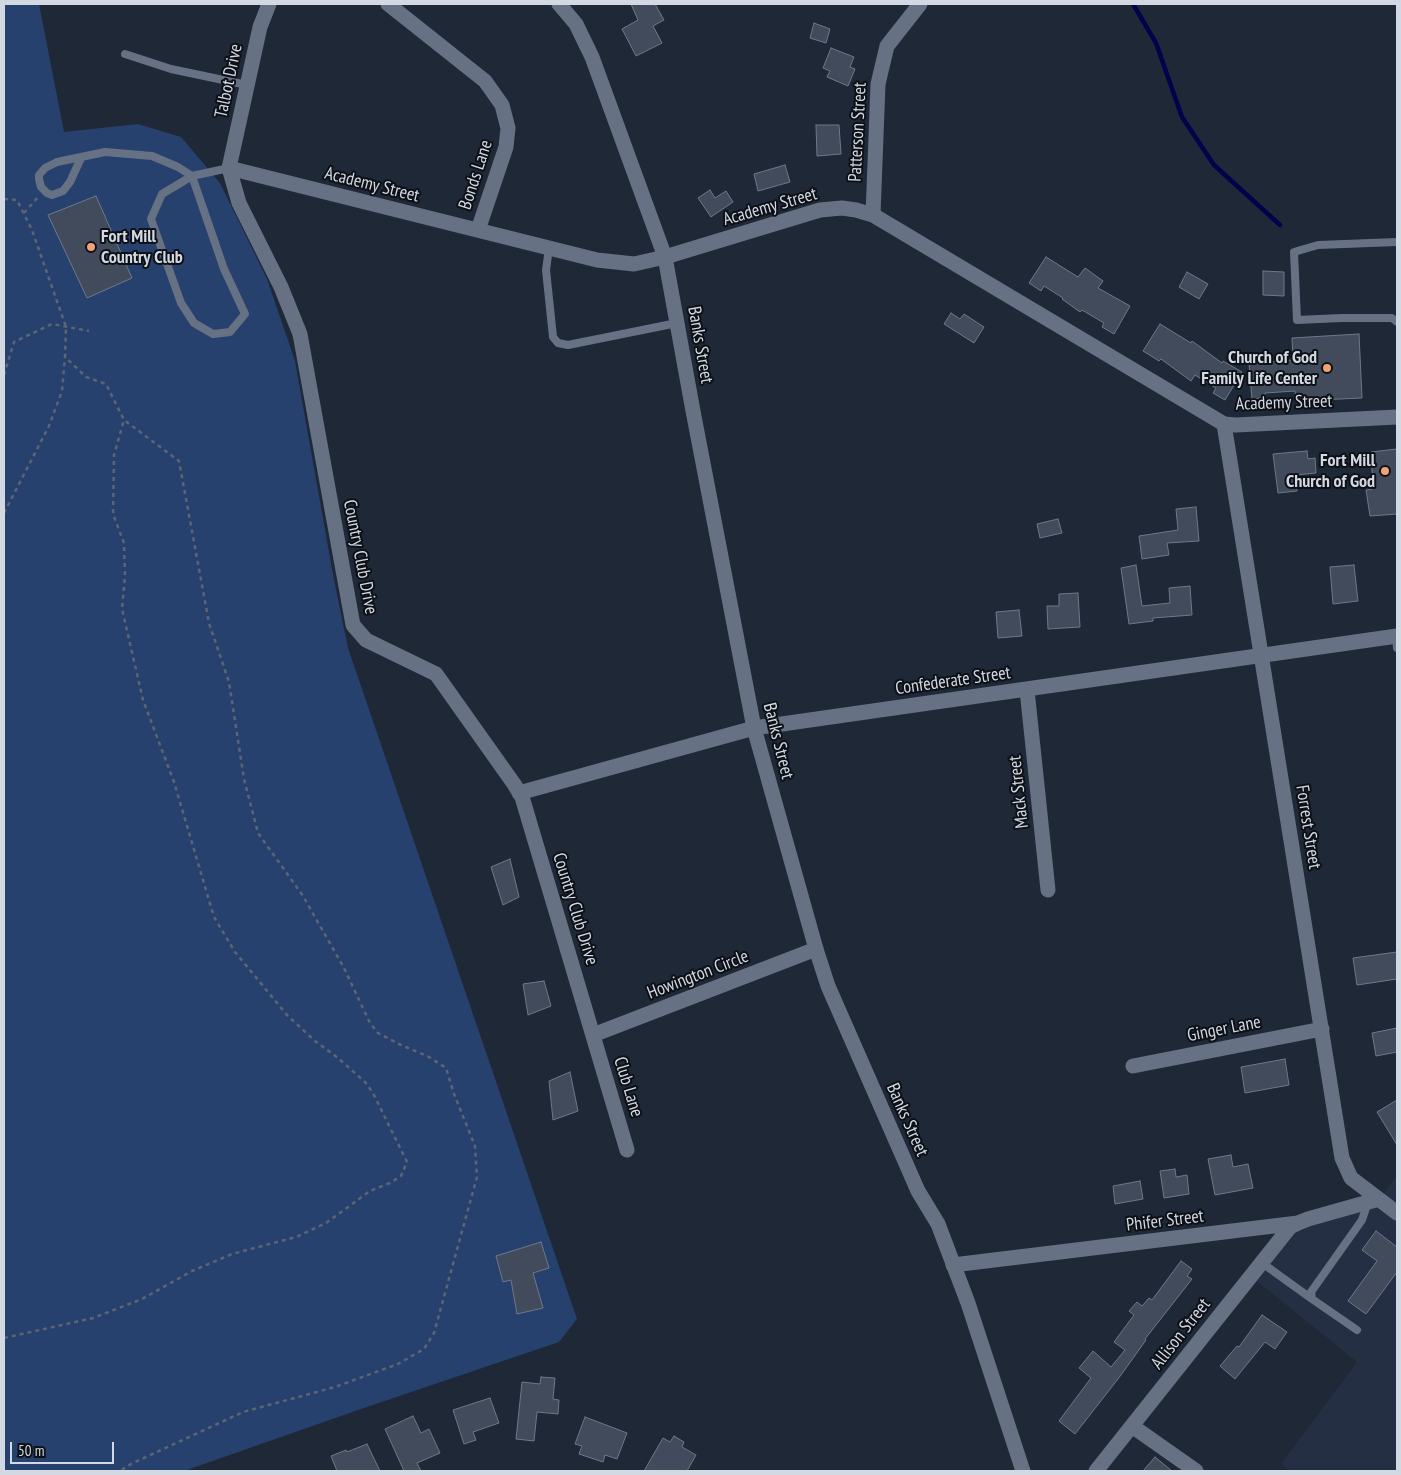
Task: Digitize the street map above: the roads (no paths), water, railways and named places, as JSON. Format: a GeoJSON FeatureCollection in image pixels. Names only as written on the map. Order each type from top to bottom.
{"type":"FeatureCollection","features":[{"type":"Feature","properties":{"kind":"street","name":"Talbot Drive"},"geometry":{"type":"LineString","coordinates":[[229,168],[260,28],[269,4]]}},
{"type":"Feature","properties":{"kind":"street","name":"Bonds Lane"},"geometry":{"type":"LineString","coordinates":[[388,4],[485,81],[502,105],[508,128],[506,146],[478,230]]}},
{"type":"Feature","properties":{"kind":"street","name":"Banks Street"},"geometry":{"type":"LineString","coordinates":[[559,4],[570,10],[592,57],[665,257],[754,728],[816,949],[828,986],[918,1191],[938,1224],[987,1360],[1020,1471]]}},
{"type":"Feature","properties":{"kind":"street","name":"Patterson Street"},"geometry":{"type":"LineString","coordinates":[[873,215],[878,84],[887,46],[920,4]]}},
{"type":"Feature","properties":{"kind":"street","name":"Academy Street"},"geometry":{"type":"LineString","coordinates":[[229,168],[597,260],[634,264],[665,257],[820,210],[842,208],[856,210],[873,215],[1224,424],[1397,417]]}},
{"type":"Feature","properties":{"kind":"street","name":"Country Club Drive"},"geometry":{"type":"LineString","coordinates":[[229,168],[238,203],[281,287],[300,334],[353,624],[366,640],[436,674],[519,793],[593,1035]]}},
{"type":"Feature","properties":{"kind":"street","name":"Forrest Street"},"geometry":{"type":"LineString","coordinates":[[1224,424],[1342,1158],[1351,1178],[1373,1201],[1397,1213]]}},
{"type":"Feature","properties":{"kind":"street","name":"Confederate Street"},"geometry":{"type":"LineString","coordinates":[[519,793],[754,728],[1261,656],[1397,640]]}},
{"type":"Feature","properties":{"kind":"street","name":"Mack Street"},"geometry":{"type":"LineString","coordinates":[[1027,690],[1048,890]]}},
{"type":"Feature","properties":{"kind":"street","name":"Howington Circle"},"geometry":{"type":"LineString","coordinates":[[593,1035],[816,949]]}},
{"type":"Feature","properties":{"kind":"street","name":"Ginger Lane"},"geometry":{"type":"LineString","coordinates":[[1133,1066],[1322,1029]]}},
{"type":"Feature","properties":{"kind":"street","name":"Club Lane"},"geometry":{"type":"LineString","coordinates":[[593,1035],[627,1150]]}},
{"type":"Feature","properties":{"kind":"street","name":"Phifer Street"},"geometry":{"type":"LineString","coordinates":[[953,1265],[1298,1223],[1373,1201]]}},
{"type":"Feature","properties":{"kind":"street","name":"Allison Street"},"geometry":{"type":"LineString","coordinates":[[1096,1471],[1290,1227],[1298,1223]]}},
{"type":"Feature","properties":{"kind":"street"},"geometry":{"type":"LineString","coordinates":[[1132,1426],[1196,1471]]}},
{"type":"Feature","properties":{"kind":"lane"},"geometry":{"type":"LineString","coordinates":[[125,54],[171,69],[247,85]]}},
{"type":"Feature","properties":{"kind":"lane"},"geometry":{"type":"LineString","coordinates":[[81,158],[70,182],[63,191],[52,195],[41,187],[38,180],[44,168],[57,162],[105,152],[152,156],[178,167],[192,176],[224,269],[245,314],[230,332],[213,334],[194,323],[181,303],[151,219],[162,194],[192,176],[229,168]]}},
{"type":"Feature","properties":{"kind":"lane"},"geometry":{"type":"LineString","coordinates":[[1395,320],[1342,318],[1296,320],[1294,252],[1318,245],[1397,242]]}},
{"type":"Feature","properties":{"kind":"lane"},"geometry":{"type":"LineString","coordinates":[[549,248],[546,270],[553,337],[558,343],[568,345],[677,323]]}},
{"type":"Feature","properties":{"kind":"lane"},"geometry":{"type":"LineString","coordinates":[[1312,1299],[1311,1292],[1358,1227],[1373,1201]]}},
{"type":"Feature","properties":{"kind":"lane"},"geometry":{"type":"LineString","coordinates":[[1262,1263],[1357,1330]]}},
{"type":"Feature","properties":{"kind":"waterway"},"geometry":{"type":"LineString","coordinates":[[1133,4],[1156,43],[1182,117],[1214,165],[1280,225]]}},
{"type":"Feature","properties":{"kind":"place","name":"Fort Mill Country Club"},"geometry":{"type":"Point","coordinates":[91,247]}},
{"type":"Feature","properties":{"kind":"place","name":"Church of God Family Life Center"},"geometry":{"type":"Point","coordinates":[1327,368]}},
{"type":"Feature","properties":{"kind":"place","name":"Fort Mill Church of God"},"geometry":{"type":"Point","coordinates":[1385,471]}}]}
